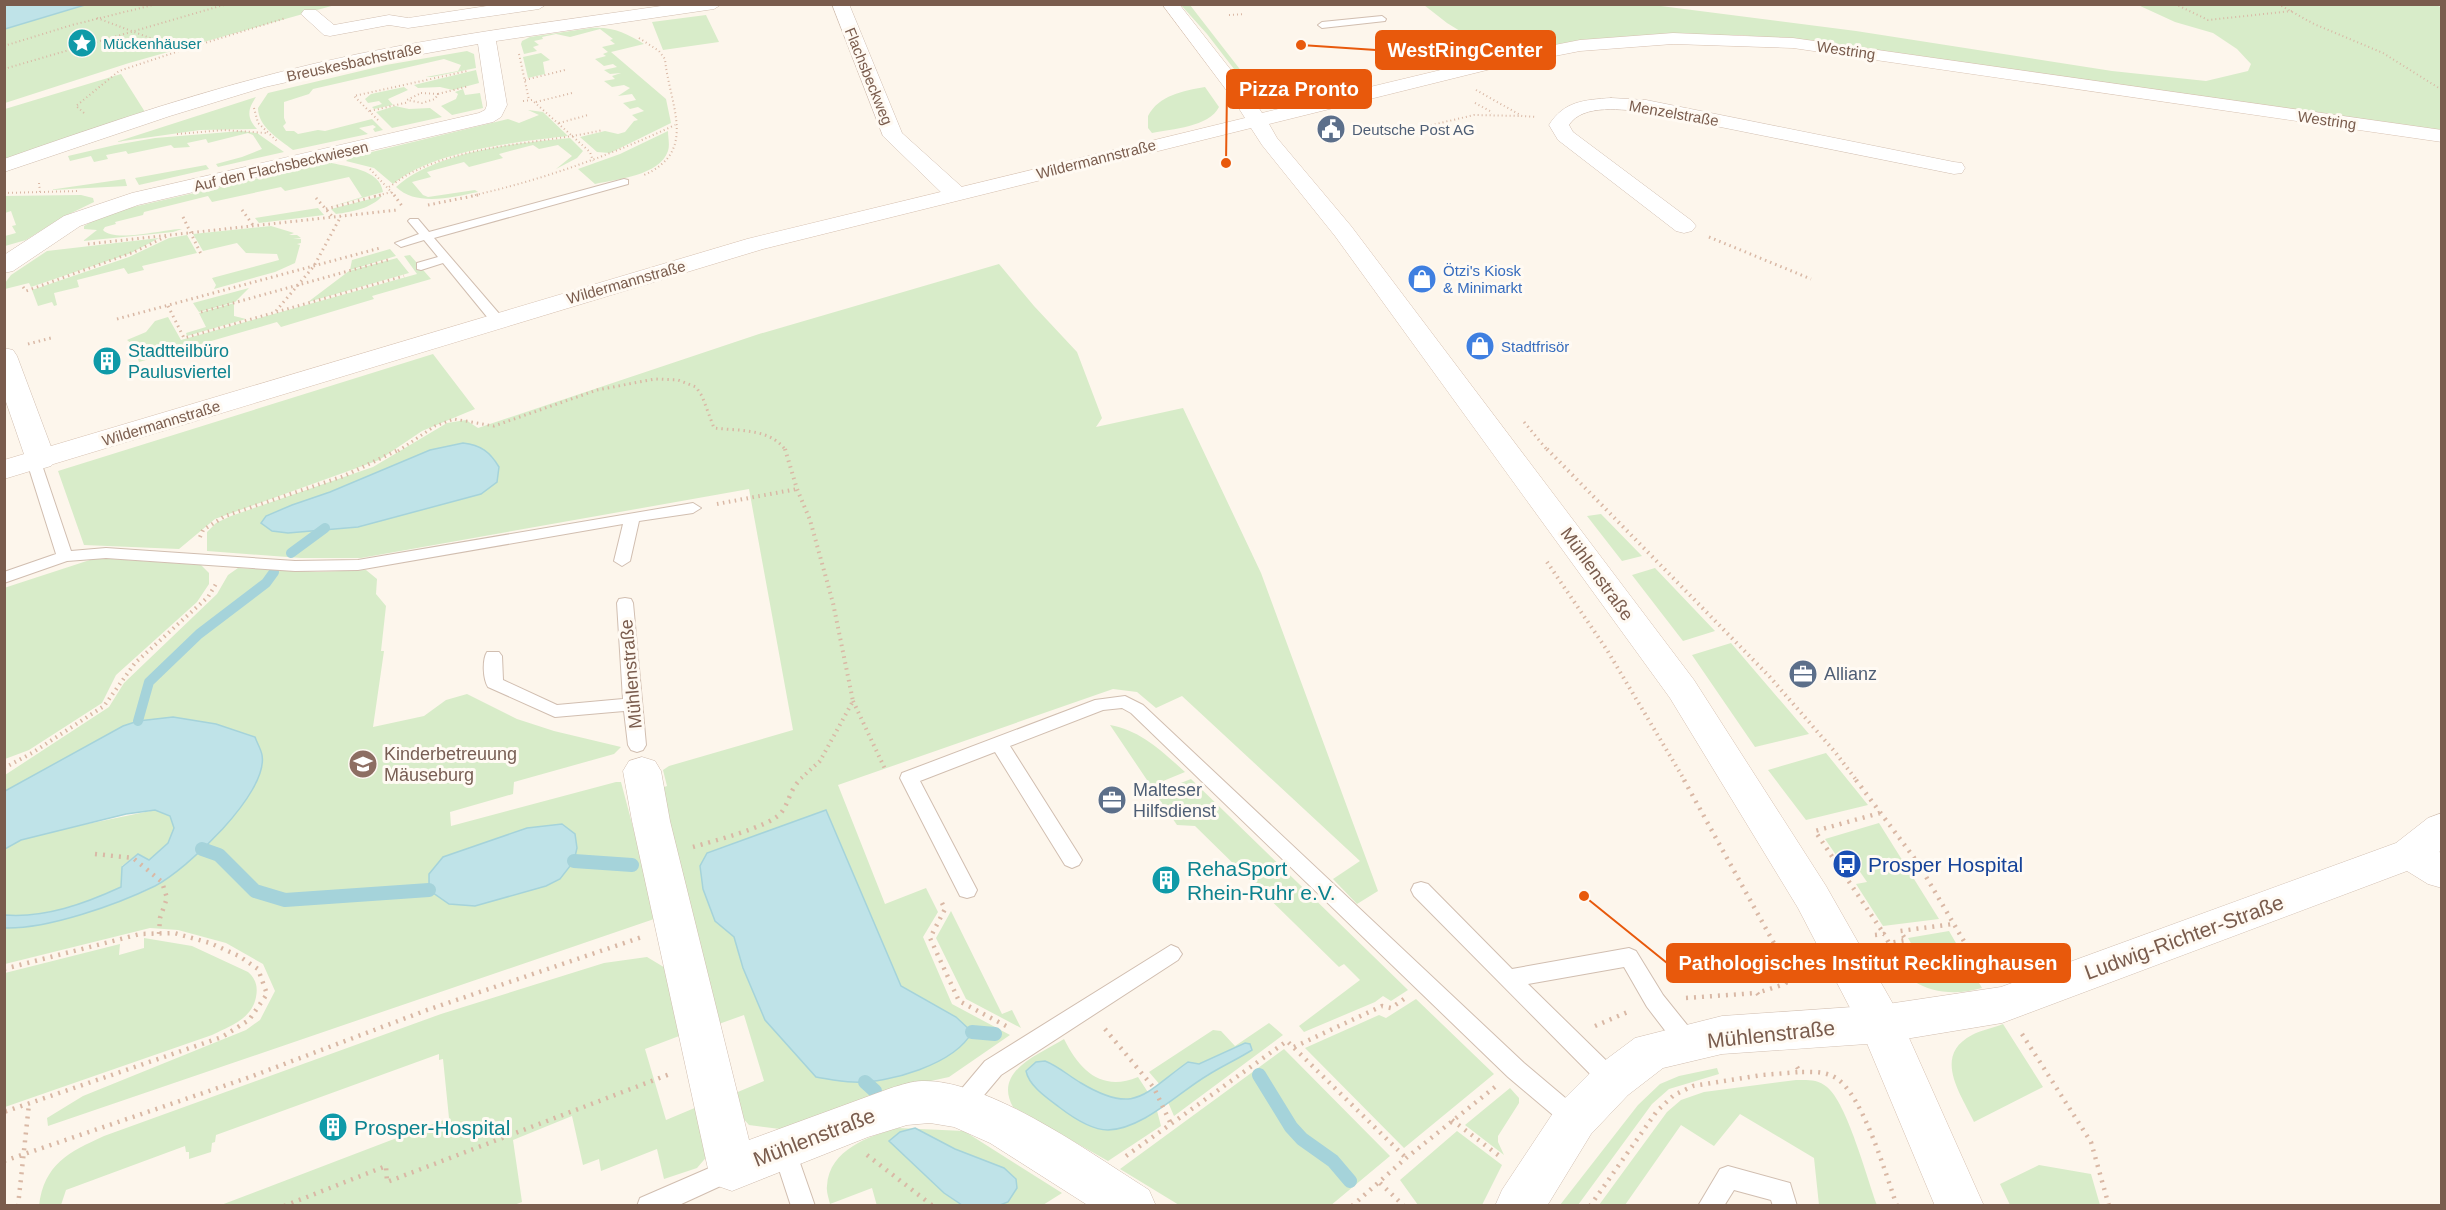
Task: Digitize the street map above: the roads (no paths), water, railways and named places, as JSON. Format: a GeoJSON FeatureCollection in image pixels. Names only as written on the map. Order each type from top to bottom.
{"type":"FeatureCollection","features":[{"type":"Feature","properties":{"kind":"street"},"geometry":{"type":"LineString","coordinates":[[310,14],[330,31],[389,20],[408,23],[539,4]]}},
{"type":"Feature","properties":{"kind":"street","name":"Breuskesbachstraße"},"geometry":{"type":"LineString","coordinates":[[4,166],[246,86],[314,69],[425,48],[600,21],[616,11],[714,4]]}},
{"type":"Feature","properties":{"kind":"street","name":"Flachsbeckweg"},"geometry":{"type":"LineString","coordinates":[[840,4],[893,136],[956,194]]}},
{"type":"Feature","properties":{"kind":"street","name":"Mühlenstraße"},"geometry":{"type":"LineString","coordinates":[[1170,4],[1242,97],[1265,112],[1276,150],[1350,241],[1682,689],[1812,897],[1881,1024],[1960,1206]]}},
{"type":"Feature","properties":{"kind":"street"},"geometry":{"type":"LineString","coordinates":[[408,23],[425,48]]}},
{"type":"Feature","properties":{"kind":"street","name":"Auf den Flachsbeckwiesen"},"geometry":{"type":"LineString","coordinates":[[4,266],[72,221],[96,211],[132,200],[486,118],[494,113],[497,105],[486,38]]}},
{"type":"Feature","properties":{"kind":"street","name":"Westring"},"geometry":{"type":"LineString","coordinates":[[1265,112],[1543,52],[1638,40],[1733,38],[1828,47],[2442,136]]}},
{"type":"Feature","properties":{"kind":"street","name":"Menzelstraße"},"geometry":{"type":"LineString","coordinates":[[1683,226],[1565,136],[1560,130],[1561,120],[1569,112],[1589,106],[1640,106],[1954,168]]}},
{"type":"Feature","properties":{"kind":"street","name":"Wildermannstraße"},"geometry":{"type":"LineString","coordinates":[[4,470],[496,320],[755,244],[956,194],[1265,112]]}},
{"type":"Feature","properties":{"kind":"street"},"geometry":{"type":"LineString","coordinates":[[4,357],[37,461]]}},
{"type":"Feature","properties":{"kind":"street","name":"Mühlenstraße"},"geometry":{"type":"LineString","coordinates":[[640,758],[651,822],[732,1169],[831,1129],[894,1108],[928,1101],[961,1106],[1018,1134],[1132,1206]]}},
{"type":"Feature","properties":{"kind":"street","name":"Ludwig-Richter-Straße"},"geometry":{"type":"LineString","coordinates":[[1881,1024],[2002,1005],[2426,863],[2442,828]]}},
{"type":"Feature","properties":{"kind":"street","name":"Mühlenstraße"},"geometry":{"type":"LineString","coordinates":[[1519,1206],[1575,1119],[1612,1081],[1651,1052],[1722,1035],[1881,1024]]}},
{"type":"Feature","properties":{"kind":"lane"},"geometry":{"type":"LineString","coordinates":[[1322,25],[1382,19]]}},
{"type":"Feature","properties":{"kind":"lane"},"geometry":{"type":"LineString","coordinates":[[401,243],[624,182]]}},
{"type":"Feature","properties":{"kind":"lane"},"geometry":{"type":"LineString","coordinates":[[414,221],[496,320]]}},
{"type":"Feature","properties":{"kind":"lane"},"geometry":{"type":"LineString","coordinates":[[418,270],[445,259]]}},
{"type":"Feature","properties":{"kind":"lane"},"geometry":{"type":"LineString","coordinates":[[37,461],[65,556]]}},
{"type":"Feature","properties":{"kind":"lane"},"geometry":{"type":"LineString","coordinates":[[4,578],[65,556],[106,553],[295,566],[358,565],[693,508]]}},
{"type":"Feature","properties":{"kind":"lane"},"geometry":{"type":"LineString","coordinates":[[622,561],[632,517]]}},
{"type":"Feature","properties":{"kind":"lane","name":"Mühlenstraße"},"geometry":{"type":"LineString","coordinates":[[626,603],[632,704],[640,758]]}},
{"type":"Feature","properties":{"kind":"lane"},"geometry":{"type":"LineString","coordinates":[[493,656],[494,683],[555,711],[632,704]]}},
{"type":"Feature","properties":{"kind":"lane"},"geometry":{"type":"LineString","coordinates":[[963,881],[909,778],[1101,704],[1125,702],[1131,705],[1516,1070],[1575,1119]]}},
{"type":"Feature","properties":{"kind":"lane"},"geometry":{"type":"LineString","coordinates":[[999,743],[1072,860]]}},
{"type":"Feature","properties":{"kind":"lane"},"geometry":{"type":"LineString","coordinates":[[1421,890],[1612,1081]]}},
{"type":"Feature","properties":{"kind":"lane"},"geometry":{"type":"LineString","coordinates":[[961,1106],[993,1068],[1171,954]]}},
{"type":"Feature","properties":{"kind":"lane"},"geometry":{"type":"LineString","coordinates":[[1508,979],[1629,957],[1655,1001],[1688,1044]]}},
{"type":"Feature","properties":{"kind":"lane"},"geometry":{"type":"LineString","coordinates":[[784,1148],[803,1206]]}},
{"type":"Feature","properties":{"kind":"lane"},"geometry":{"type":"LineString","coordinates":[[649,1206],[732,1169]]}},
{"type":"Feature","properties":{"kind":"lane"},"geometry":{"type":"LineString","coordinates":[[1710,1206],[1728,1177],[1781,1191],[1785,1206]]}},
{"type":"Feature","properties":{"kind":"water"},"geometry":{"type":"Polygon","coordinates":[[[5,4],[85,4],[85,5],[5,29],[5,4]]]}},
{"type":"Feature","properties":{"kind":"water"},"geometry":{"type":"Polygon","coordinates":[[[463,443],[475,445],[484,450],[499,467],[497,482],[481,494],[358,527],[288,533],[272,531],[261,523],[266,516],[430,450],[463,443]]]}},
{"type":"Feature","properties":{"kind":"water"},"geometry":{"type":"Polygon","coordinates":[[[173,717],[216,724],[255,737],[262,755],[261,771],[253,789],[239,809],[204,848],[155,886],[121,901],[61,920],[41,925],[5,928],[5,915],[50,912],[93,899],[121,887],[122,867],[138,854],[149,860],[168,843],[174,828],[170,816],[155,810],[126,814],[21,840],[5,849],[5,791],[123,726],[138,721],[173,717]]]}},
{"type":"Feature","properties":{"kind":"water"},"geometry":{"type":"Polygon","coordinates":[[[826,810],[901,986],[956,1017],[972,1032],[951,1054],[919,1070],[884,1080],[853,1082],[816,1077],[765,1020],[743,968],[734,937],[715,921],[703,889],[700,866],[707,853],[826,810]]]}},
{"type":"Feature","properties":{"kind":"water"},"geometry":{"type":"Polygon","coordinates":[[[562,824],[575,834],[577,848],[574,861],[560,879],[546,886],[475,906],[449,904],[429,890],[429,874],[443,857],[527,828],[562,824]]]}},
{"type":"Feature","properties":{"kind":"water"},"geometry":{"type":"Polygon","coordinates":[[[1245,1043],[1250,1044],[1252,1050],[1197,1082],[1147,1117],[1121,1128],[1108,1130],[1088,1125],[1064,1111],[1035,1087],[1026,1071],[1036,1062],[1045,1061],[1100,1093],[1127,1099],[1149,1091],[1188,1062],[1199,1064],[1245,1043]]]}},
{"type":"Feature","properties":{"kind":"water"},"geometry":{"type":"Polygon","coordinates":[[[915,1128],[955,1149],[1004,1168],[1016,1179],[1017,1188],[1008,1202],[1000,1205],[962,1205],[944,1193],[889,1141],[900,1132],[915,1128]]]}},
{"type":"Feature","properties":{"kind":"waterway"},"geometry":{"type":"LineString","coordinates":[[291,553],[325,528]]}},
{"type":"Feature","properties":{"kind":"waterway"},"geometry":{"type":"LineString","coordinates":[[138,721],[149,682],[199,634],[266,583],[274,572]]}},
{"type":"Feature","properties":{"kind":"waterway"},"geometry":{"type":"LineString","coordinates":[[202,849],[219,855],[255,891],[285,900],[429,890]]}},
{"type":"Feature","properties":{"kind":"waterway"},"geometry":{"type":"LineString","coordinates":[[574,861],[632,865]]}},
{"type":"Feature","properties":{"kind":"waterway"},"geometry":{"type":"LineString","coordinates":[[972,1032],[995,1034]]}},
{"type":"Feature","properties":{"kind":"waterway"},"geometry":{"type":"LineString","coordinates":[[1259,1075],[1291,1127],[1302,1139],[1333,1161],[1350,1181]]}},
{"type":"Feature","properties":{"kind":"waterway"},"geometry":{"type":"LineString","coordinates":[[865,1082],[875,1091]]}},
{"type":"Feature","properties":{"kind":"place","name":"Mückenhäuser"},"geometry":{"type":"Point","coordinates":[82,43]}},
{"type":"Feature","properties":{"kind":"place","name":"WestRingCenter"},"geometry":{"type":"Point","coordinates":[1301,45]}},
{"type":"Feature","properties":{"kind":"place","name":"Deutsche Post AG"},"geometry":{"type":"Point","coordinates":[1331,129]}},
{"type":"Feature","properties":{"kind":"place","name":"Pizza Pronto"},"geometry":{"type":"Point","coordinates":[1226,163]}},
{"type":"Feature","properties":{"kind":"place","name":"Ötzi's Kiosk & Minimarkt"},"geometry":{"type":"Point","coordinates":[1422,279]}},
{"type":"Feature","properties":{"kind":"place","name":"Stadtfrisör"},"geometry":{"type":"Point","coordinates":[1480,346]}},
{"type":"Feature","properties":{"kind":"place","name":"Stadtteilbüro Paulusviertel"},"geometry":{"type":"Point","coordinates":[107,361]}},
{"type":"Feature","properties":{"kind":"place","name":"Allianz"},"geometry":{"type":"Point","coordinates":[1803,674]}},
{"type":"Feature","properties":{"kind":"place","name":"Kinderbetreuung Mäuseburg"},"geometry":{"type":"Point","coordinates":[363,764]}},
{"type":"Feature","properties":{"kind":"place","name":"Malteser Hilfsdienst"},"geometry":{"type":"Point","coordinates":[1112,800]}},
{"type":"Feature","properties":{"kind":"place","name":"Prosper Hospital"},"geometry":{"type":"Point","coordinates":[1847,864]}},
{"type":"Feature","properties":{"kind":"place","name":"RehaSport Rhein-Ruhr e.V."},"geometry":{"type":"Point","coordinates":[1166,880]}},
{"type":"Feature","properties":{"kind":"place","name":"Pathologisches Institut Recklinghausen"},"geometry":{"type":"Point","coordinates":[1584,896]}},
{"type":"Feature","properties":{"kind":"place","name":"Prosper-Hospital"},"geometry":{"type":"Point","coordinates":[333,1127]}}]}
